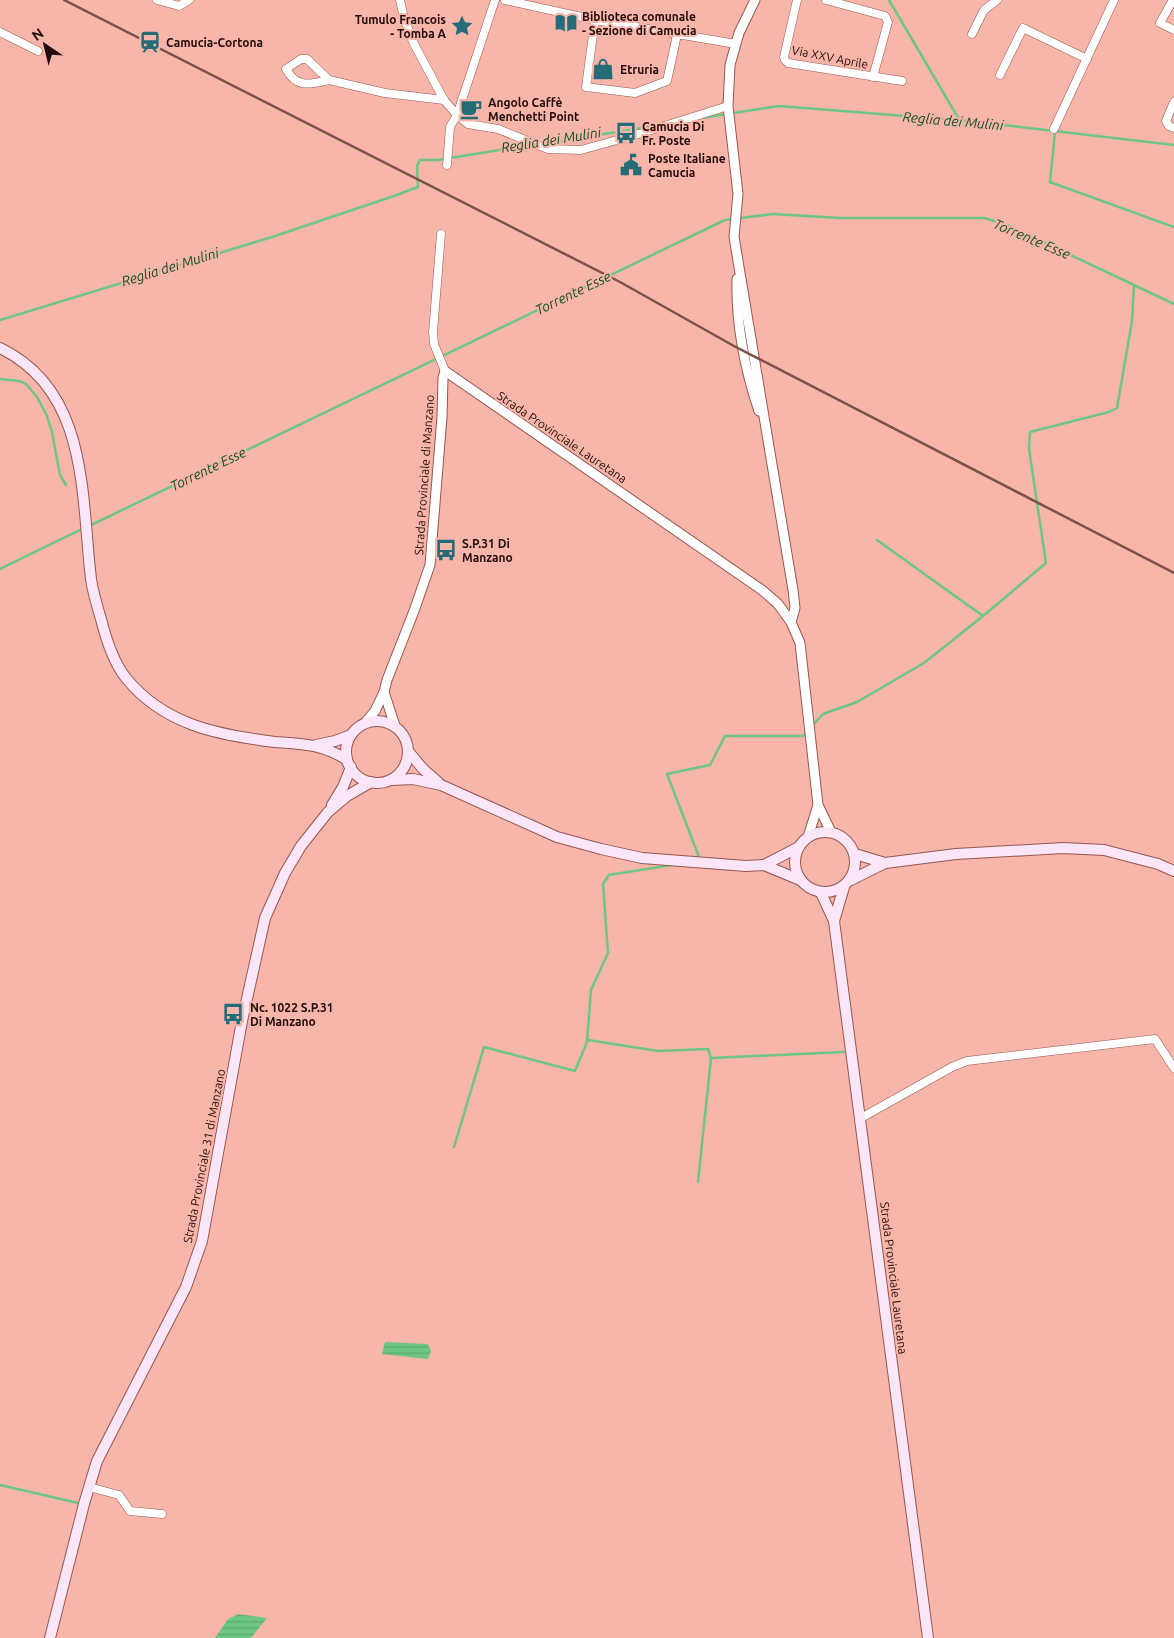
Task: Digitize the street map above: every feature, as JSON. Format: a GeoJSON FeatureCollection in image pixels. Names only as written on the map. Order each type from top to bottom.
{"type":"FeatureCollection","features":[{"type":"Feature","properties":{"kind":"main road"},"geometry":{"type":"LineString","coordinates":[[0,348],[34,371],[57,399],[72,435],[78,455],[91,582],[107,643],[125,678],[150,703],[179,721],[210,732],[333,750],[349,764],[360,778],[371,782],[412,779],[440,785],[557,837],[601,849],[642,858],[746,866],[764,865],[800,880],[813,891],[821,893],[830,893],[885,863],[956,854],[1063,848],[1104,850],[1158,864],[1174,872]]}},
{"type":"Feature","properties":{"kind":"main road"},"geometry":{"type":"LineString","coordinates":[[312,746],[351,735],[365,723],[383,721],[395,726],[403,735],[408,750],[408,758],[403,770],[391,780]]}},
{"type":"Feature","properties":{"kind":"main road"},"geometry":{"type":"LineString","coordinates":[[328,812],[343,787],[349,764],[347,748],[351,735]]}},
{"type":"Feature","properties":{"kind":"main road"},"geometry":{"type":"LineString","coordinates":[[408,750],[423,769],[440,785]]}},
{"type":"Feature","properties":{"kind":"main road","name":"Strada Provinciale 31 di Manzano"},"geometry":{"type":"LineString","coordinates":[[50,1638],[96,1461],[186,1287],[202,1241],[242,1022],[265,918],[288,866],[300,846],[328,812],[347,796],[371,782]]}},
{"type":"Feature","properties":{"kind":"main road"},"geometry":{"type":"LineString","coordinates":[[808,837],[823,832],[832,832]]}},
{"type":"Feature","properties":{"kind":"main road","name":"Strada Provinciale Lauretana"},"geometry":{"type":"LineString","coordinates":[[832,832],[843,837],[851,845],[855,854],[856,868],[847,883],[834,921]]}},
{"type":"Feature","properties":{"kind":"main road","name":"Strada Provinciale Lauretana"},"geometry":{"type":"LineString","coordinates":[[764,865],[798,847],[808,837]]}},
{"type":"Feature","properties":{"kind":"main road"},"geometry":{"type":"LineString","coordinates":[[798,847],[794,864],[800,880]]}},
{"type":"Feature","properties":{"kind":"main road"},"geometry":{"type":"LineString","coordinates":[[855,854],[885,863]]}},
{"type":"Feature","properties":{"kind":"main road","name":"Strada Provinciale Lauretana"},"geometry":{"type":"LineString","coordinates":[[821,893],[834,921],[928,1638]]}},
{"type":"Feature","properties":{"kind":"street"},"geometry":{"type":"LineString","coordinates":[[157,0],[171,2],[179,6],[187,1]]}},
{"type":"Feature","properties":{"kind":"street"},"geometry":{"type":"LineString","coordinates":[[400,0],[413,42],[444,100],[457,116],[468,124],[498,129],[548,149],[581,150],[728,106]]}},
{"type":"Feature","properties":{"kind":"street"},"geometry":{"type":"LineString","coordinates":[[447,165],[450,128],[457,116],[496,0]]}},
{"type":"Feature","properties":{"kind":"street"},"geometry":{"type":"LineString","coordinates":[[504,0],[595,20],[736,44]]}},
{"type":"Feature","properties":{"kind":"street","name":"Strada Provinciale Lauretana"},"geometry":{"type":"LineString","coordinates":[[755,0],[739,32],[730,65],[728,106],[738,194],[734,237],[737,256],[737,294],[740,329],[755,400],[768,436],[795,608],[791,622]]}},
{"type":"Feature","properties":{"kind":"street","name":"Via XXV Aprile"},"geometry":{"type":"LineString","coordinates":[[797,0],[784,57],[788,63],[902,81]]}},
{"type":"Feature","properties":{"kind":"street","name":"Via XXV Aprile"},"geometry":{"type":"LineString","coordinates":[[826,0],[885,16],[888,22],[873,77]]}},
{"type":"Feature","properties":{"kind":"street"},"geometry":{"type":"LineString","coordinates":[[972,34],[984,10],[997,0]]}},
{"type":"Feature","properties":{"kind":"street"},"geometry":{"type":"LineString","coordinates":[[1054,129],[1114,0]]}},
{"type":"Feature","properties":{"kind":"street"},"geometry":{"type":"LineString","coordinates":[[1173,0],[1160,23],[1174,30]]}},
{"type":"Feature","properties":{"kind":"street"},"geometry":{"type":"LineString","coordinates":[[595,20],[586,87],[635,93],[667,81],[677,35]]}},
{"type":"Feature","properties":{"kind":"street"},"geometry":{"type":"LineString","coordinates":[[1000,75],[1023,28],[1087,60]]}},
{"type":"Feature","properties":{"kind":"street"},"geometry":{"type":"LineString","coordinates":[[0,32],[38,51]]}},
{"type":"Feature","properties":{"kind":"street"},"geometry":{"type":"LineString","coordinates":[[329,80],[307,58],[301,59],[286,69],[291,78],[303,84],[329,80],[385,93],[444,100]]}},
{"type":"Feature","properties":{"kind":"street"},"geometry":{"type":"LineString","coordinates":[[1174,102],[1166,121],[1169,126],[1174,128]]}},
{"type":"Feature","properties":{"kind":"street"},"geometry":{"type":"LineString","coordinates":[[441,234],[432,332],[434,344],[444,369]]}},
{"type":"Feature","properties":{"kind":"street","name":"Strada Provinciale Lauretana"},"geometry":{"type":"LineString","coordinates":[[444,369],[706,550],[762,590],[778,604],[791,622],[800,643],[818,805],[832,832]]}},
{"type":"Feature","properties":{"kind":"street","name":"Strada Provinciale di Manzano"},"geometry":{"type":"LineString","coordinates":[[384,692],[430,565],[444,369]]}},
{"type":"Feature","properties":{"kind":"street"},"geometry":{"type":"LineString","coordinates":[[778,604],[789,596],[792,590]]}},
{"type":"Feature","properties":{"kind":"street"},"geometry":{"type":"LineString","coordinates":[[365,723],[375,711],[384,692]]}},
{"type":"Feature","properties":{"kind":"street"},"geometry":{"type":"LineString","coordinates":[[384,692],[395,726]]}},
{"type":"Feature","properties":{"kind":"street","name":"Strada Provinciale Lauretana"},"geometry":{"type":"LineString","coordinates":[[808,837],[818,805]]}},
{"type":"Feature","properties":{"kind":"street"},"geometry":{"type":"LineString","coordinates":[[861,1118],[952,1067],[979,1059],[1155,1039],[1174,1068]]}},
{"type":"Feature","properties":{"kind":"street"},"geometry":{"type":"LineString","coordinates":[[89,1487],[119,1495],[130,1511],[162,1514]]}},
{"type":"Feature","properties":{"kind":"shaded area"},"geometry":{"type":"Polygon","coordinates":[[[385,1342],[428,1344],[431,1351],[428,1359],[382,1354],[385,1342]]]}},
{"type":"Feature","properties":{"kind":"shaded area"},"geometry":{"type":"Polygon","coordinates":[[[239,1614],[267,1618],[251,1638],[215,1638],[228,1619],[239,1614]]]}},
{"type":"Feature","properties":{"kind":"waterway"},"geometry":{"type":"LineString","coordinates":[[889,0],[960,121]]}},
{"type":"Feature","properties":{"kind":"waterway","name":"Reglia dei Mulini"},"geometry":{"type":"LineString","coordinates":[[701,118],[779,106],[968,121],[1174,145]]}},
{"type":"Feature","properties":{"kind":"waterway","name":"Reglia dei Mulini"},"geometry":{"type":"LineString","coordinates":[[541,144],[654,126]]}},
{"type":"Feature","properties":{"kind":"waterway"},"geometry":{"type":"LineString","coordinates":[[1055,132],[1050,182],[1174,227]]}},
{"type":"Feature","properties":{"kind":"waterway","name":"Reglia dei Mulini"},"geometry":{"type":"LineString","coordinates":[[0,320],[272,237],[418,187],[417,166],[420,160],[438,160],[530,145]]}},
{"type":"Feature","properties":{"kind":"waterway","name":"Torrente Esse"},"geometry":{"type":"LineString","coordinates":[[89,526],[725,220],[773,214],[840,218],[984,218],[1005,224],[1174,304]]}},
{"type":"Feature","properties":{"kind":"waterway"},"geometry":{"type":"LineString","coordinates":[[812,726],[823,714],[857,702],[924,663],[1046,563],[1029,449],[1030,432],[1109,412],[1117,408],[1132,321],[1134,286]]}},
{"type":"Feature","properties":{"kind":"waterway"},"geometry":{"type":"LineString","coordinates":[[0,379],[19,381],[26,384],[37,397],[47,416],[60,475],[66,485]]}},
{"type":"Feature","properties":{"kind":"waterway","name":"Torrente Esse"},"geometry":{"type":"LineString","coordinates":[[0,569],[84,528]]}},
{"type":"Feature","properties":{"kind":"waterway"},"geometry":{"type":"LineString","coordinates":[[877,540],[983,616]]}},
{"type":"Feature","properties":{"kind":"waterway"},"geometry":{"type":"LineString","coordinates":[[697,859],[699,857],[667,774],[710,765],[725,736],[803,736],[807,731]]}},
{"type":"Feature","properties":{"kind":"waterway"},"geometry":{"type":"LineString","coordinates":[[454,1147],[484,1047],[575,1071],[587,1042],[591,990],[608,953],[603,884],[609,875],[672,865]]}},
{"type":"Feature","properties":{"kind":"waterway"},"geometry":{"type":"LineString","coordinates":[[588,1040],[658,1051],[708,1049],[711,1058],[698,1182]]}},
{"type":"Feature","properties":{"kind":"waterway"},"geometry":{"type":"LineString","coordinates":[[711,1058],[844,1052]]}},
{"type":"Feature","properties":{"kind":"waterway"},"geometry":{"type":"LineString","coordinates":[[0,1485],[78,1503]]}},
{"type":"Feature","properties":{"kind":"railway"},"geometry":{"type":"LineString","coordinates":[[64,0],[620,282],[734,346],[1174,573]]}},
{"type":"Feature","properties":{"kind":"place","name":"Biblioteca comunale - Sezione di Camucia"},"geometry":{"type":"Point","coordinates":[566,23]}},
{"type":"Feature","properties":{"kind":"place","name":"Tumulo Francois - Tomba A"},"geometry":{"type":"Point","coordinates":[462,26]}},
{"type":"Feature","properties":{"kind":"place","name":"Camucia-Cortona"},"geometry":{"type":"Point","coordinates":[150,42]}},
{"type":"Feature","properties":{"kind":"place","name":"Etruria"},"geometry":{"type":"Point","coordinates":[603,69]}},
{"type":"Feature","properties":{"kind":"place","name":"Angolo Caffè Menchetti Point"},"geometry":{"type":"Point","coordinates":[471,109]}},
{"type":"Feature","properties":{"kind":"place","name":"Camucia Di Fr. Poste"},"geometry":{"type":"Point","coordinates":[626,133]}},
{"type":"Feature","properties":{"kind":"place","name":"Poste Italiane Camucia"},"geometry":{"type":"Point","coordinates":[631,165]}},
{"type":"Feature","properties":{"kind":"place","name":"S.P.31 Di Manzano"},"geometry":{"type":"Point","coordinates":[446,550]}},
{"type":"Feature","properties":{"kind":"place","name":"Nc. 1022 S.P.31 Di Manzano"},"geometry":{"type":"Point","coordinates":[233,1014]}}]}
